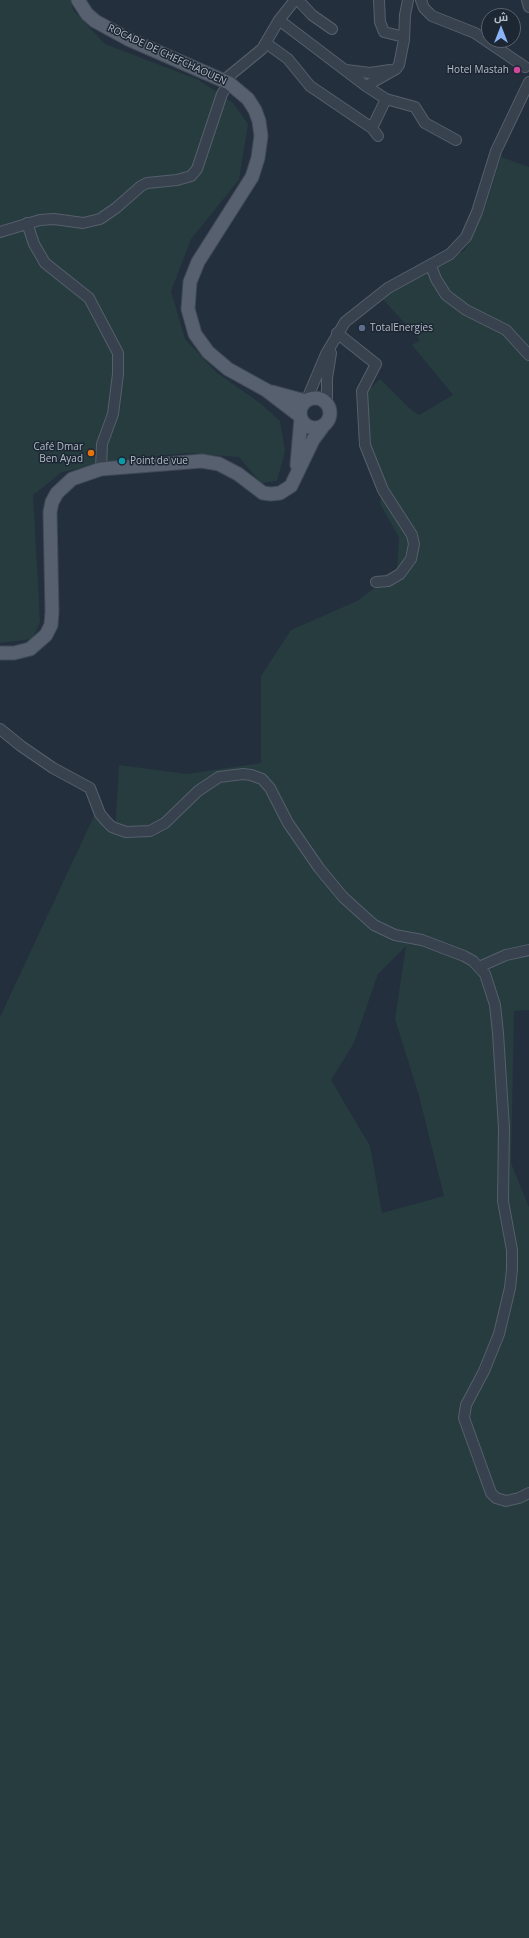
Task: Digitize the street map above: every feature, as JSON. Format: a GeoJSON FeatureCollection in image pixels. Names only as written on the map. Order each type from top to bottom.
{"type":"FeatureCollection","features":[{"type":"Feature","properties":{"kind":"main road","name":"ROCADE DE CHEFCHAOUEN"},"geometry":{"type":"LineString","coordinates":[[78,0],[87,14],[95,21],[128,39],[226,82],[248,99],[255,110],[259,121],[261,136],[258,158],[252,177],[242,195],[198,262],[190,282],[188,309],[196,334],[208,352],[228,369],[266,390],[300,417]]}},
{"type":"Feature","properties":{"kind":"main road","name":"ROCADE DE CHEFCHAOUEN"},"geometry":{"type":"LineString","coordinates":[[266,390],[306,400]]}},
{"type":"Feature","properties":{"kind":"main road"},"geometry":{"type":"LineString","coordinates":[[0,653],[14,653],[30,649],[46,635],[50,626],[52,612],[49,522],[52,502],[57,493],[72,479],[101,469],[208,462],[219,464],[238,474],[262,493],[271,494],[286,490],[291,486],[313,440],[329,418],[330,413],[328,404],[318,398],[306,400],[300,410],[296,473]]}},
{"type":"Feature","properties":{"kind":"main road"},"geometry":{"type":"LineString","coordinates":[[300,417],[310,427],[324,425]]}},
{"type":"Feature","properties":{"kind":"street"},"geometry":{"type":"LineString","coordinates":[[0,232],[27,223],[54,219],[83,223],[92,222],[100,219],[116,208],[141,186],[147,183],[177,180],[191,176],[197,169],[226,82],[266,43],[279,20],[296,0],[312,15],[332,29]]}},
{"type":"Feature","properties":{"kind":"street"},"geometry":{"type":"LineString","coordinates":[[379,0],[380,22],[384,32],[404,37]]}},
{"type":"Feature","properties":{"kind":"street"},"geometry":{"type":"LineString","coordinates":[[366,86],[396,69],[401,58],[408,0]]}},
{"type":"Feature","properties":{"kind":"street"},"geometry":{"type":"LineString","coordinates":[[421,0],[424,8],[432,16],[475,33],[525,67]]}},
{"type":"Feature","properties":{"kind":"street"},"geometry":{"type":"LineString","coordinates":[[527,0],[529,7]]}},
{"type":"Feature","properties":{"kind":"street"},"geometry":{"type":"LineString","coordinates":[[279,20],[315,49],[346,70],[366,86],[386,98],[415,108],[425,123],[456,140]]}},
{"type":"Feature","properties":{"kind":"street"},"geometry":{"type":"LineString","coordinates":[[266,43],[288,59],[310,86],[372,128],[378,136]]}},
{"type":"Feature","properties":{"kind":"street"},"geometry":{"type":"LineString","coordinates":[[346,70],[370,73],[396,69]]}},
{"type":"Feature","properties":{"kind":"street"},"geometry":{"type":"LineString","coordinates":[[306,400],[337,333],[350,318],[388,288],[431,266],[450,254],[466,237],[476,212],[496,151],[529,82]]}},
{"type":"Feature","properties":{"kind":"street"},"geometry":{"type":"LineString","coordinates":[[372,128],[386,98]]}},
{"type":"Feature","properties":{"kind":"street"},"geometry":{"type":"LineString","coordinates":[[27,223],[36,248],[45,263],[89,298],[118,353],[114,414],[102,444],[101,469]]}},
{"type":"Feature","properties":{"kind":"street"},"geometry":{"type":"LineString","coordinates":[[431,266],[436,279],[446,295],[466,310],[506,330],[529,355]]}},
{"type":"Feature","properties":{"kind":"street"},"geometry":{"type":"LineString","coordinates":[[337,333],[376,364],[362,391],[365,445],[383,490],[405,523],[413,540],[414,552],[411,559],[400,574],[388,581],[376,582]]}},
{"type":"Feature","properties":{"kind":"street"},"geometry":{"type":"LineString","coordinates":[[328,404],[327,378],[332,343]]}},
{"type":"Feature","properties":{"kind":"street"},"geometry":{"type":"LineString","coordinates":[[0,729],[21,746],[53,768],[90,788],[100,814],[112,828],[126,832],[150,831],[165,823],[198,791],[219,777],[251,774],[262,779],[270,788],[288,823],[319,868],[343,897],[374,925],[394,934],[422,940],[464,956],[479,967],[489,981],[495,1005],[504,1128],[503,1201],[512,1250],[512,1269],[510,1288],[499,1334],[484,1371],[466,1405],[464,1418],[492,1493],[496,1498],[506,1501],[519,1498],[529,1493]]}},
{"type":"Feature","properties":{"kind":"street"},"geometry":{"type":"LineString","coordinates":[[479,967],[506,955],[529,950]]}},
{"type":"Feature","properties":{"kind":"green space"},"geometry":{"type":"Polygon","coordinates":[[[0,0],[71,0],[73,10],[105,44],[199,80],[233,103],[248,124],[239,180],[191,239],[171,291],[185,339],[216,372],[260,403],[280,421],[285,451],[277,481],[261,483],[239,457],[187,453],[134,458],[62,472],[33,495],[40,622],[32,639],[0,643],[0,0]]]}},
{"type":"Feature","properties":{"kind":"green space"},"geometry":{"type":"Polygon","coordinates":[[[501,157],[529,167],[529,1010],[514,1011],[511,1163],[529,1207],[529,1938],[0,1938],[0,1017],[94,816],[115,833],[119,765],[187,774],[261,763],[261,676],[291,630],[357,601],[397,571],[399,537],[380,504],[384,478],[366,444],[367,391],[380,379],[409,408],[419,415],[453,395],[412,345],[420,340],[380,296],[426,273],[465,250],[483,214],[501,157]],[[406,946],[378,974],[354,1043],[331,1080],[370,1146],[382,1213],[444,1196],[419,1096],[395,1019],[406,946]]]}},
{"type":"Feature","properties":{"kind":"place","name":"Hotel Mastah"},"geometry":{"type":"Point","coordinates":[517,70]}},
{"type":"Feature","properties":{"kind":"place","name":"TotalEnergies"},"geometry":{"type":"Point","coordinates":[362,328]}},
{"type":"Feature","properties":{"kind":"place","name":"Café Dmar Ben Ayad"},"geometry":{"type":"Point","coordinates":[91,453]}},
{"type":"Feature","properties":{"kind":"place","name":"Point de vue"},"geometry":{"type":"Point","coordinates":[122,461]}}]}
